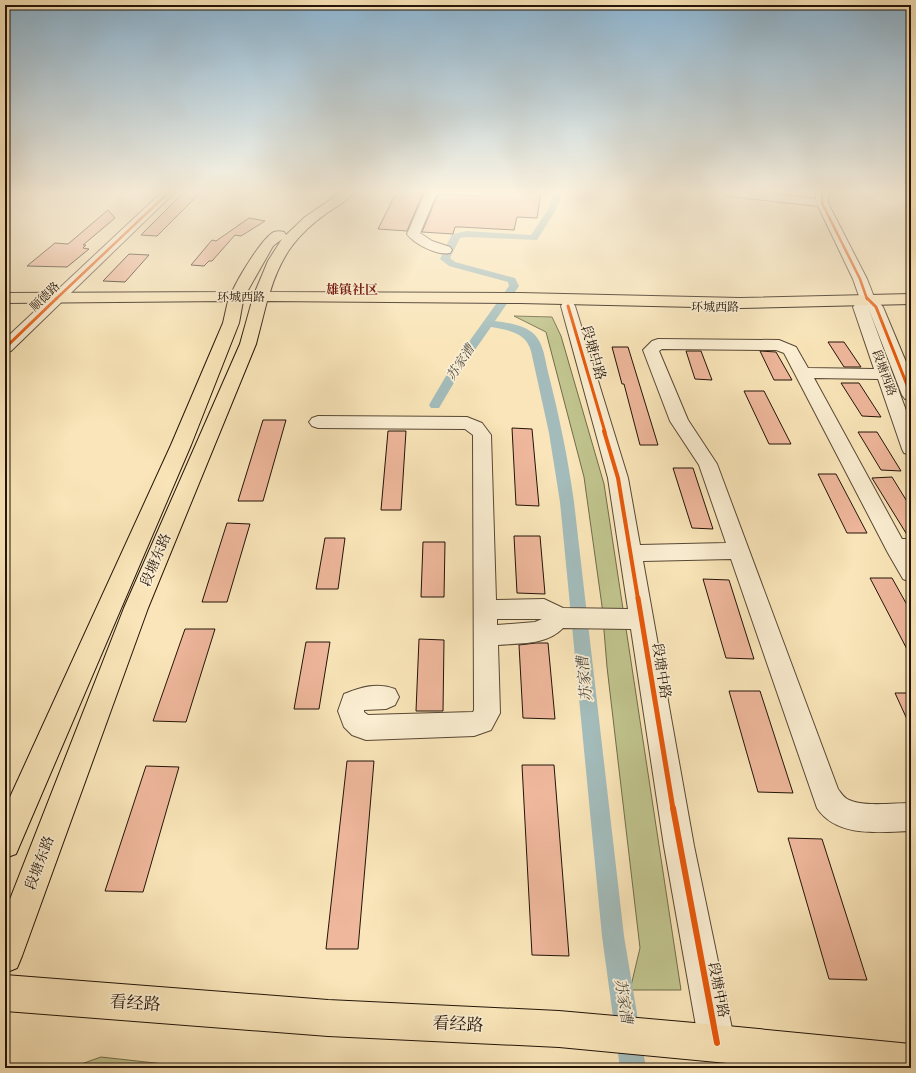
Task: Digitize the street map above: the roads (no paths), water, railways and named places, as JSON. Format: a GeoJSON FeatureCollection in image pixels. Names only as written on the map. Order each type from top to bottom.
{"type":"FeatureCollection","features":[{"type":"Feature","properties":{"kind":"main road","name":"段塘东路"},"geometry":{"type":"LineString","coordinates":[[5,956],[136,608],[248,344],[247,300],[269,243]]}},
{"type":"Feature","properties":{"kind":"main road","name":"段塘东路"},"geometry":{"type":"LineString","coordinates":[[5,843],[180,446],[231,323],[247,300],[268,278],[275,260],[286,243]]}},
{"type":"Feature","properties":{"kind":"main road"},"geometry":{"type":"LineString","coordinates":[[268,278],[274,288],[291,297]]}},
{"type":"Feature","properties":{"kind":"main road","name":"环城西路"},"geometry":{"type":"LineString","coordinates":[[247,300],[291,297],[474,302]]}},
{"type":"Feature","properties":{"kind":"main road","name":"环城西路"},"geometry":{"type":"LineString","coordinates":[[5,298],[45,304]]}},
{"type":"Feature","properties":{"kind":"main road","name":"环城西路"},"geometry":{"type":"LineString","coordinates":[[520,302],[568,306],[868,305],[911,299]]}},
{"type":"Feature","properties":{"kind":"main road","name":"环城西路"},"geometry":{"type":"LineString","coordinates":[[5,310],[45,304],[247,300],[474,302]]}},
{"type":"Feature","properties":{"kind":"main road"},"geometry":{"type":"LineString","coordinates":[[474,302],[520,302]]}},
{"type":"Feature","properties":{"kind":"main road","name":"环城西路"},"geometry":{"type":"LineString","coordinates":[[520,302],[740,303],[868,305],[911,308]]}},
{"type":"Feature","properties":{"kind":"main road","name":"看经路"},"geometry":{"type":"LineString","coordinates":[[5,993],[328,1018],[560,1029],[717,1043],[911,1063]]}},
{"type":"Feature","properties":{"kind":"street","name":"顺德路"},"geometry":{"type":"LineString","coordinates":[[5,348],[45,304],[106,243]]}},
{"type":"Feature","properties":{"kind":"street","name":"顺德路"},"geometry":{"type":"LineString","coordinates":[[5,334],[45,304],[113,243]]}},
{"type":"Feature","properties":{"kind":"street"},"geometry":{"type":"LineString","coordinates":[[426,243],[445,250]]}},
{"type":"Feature","properties":{"kind":"street"},"geometry":{"type":"LineString","coordinates":[[843,243],[860,279],[868,305],[911,395]]}},
{"type":"Feature","properties":{"kind":"street","name":"段塘西路"},"geometry":{"type":"LineString","coordinates":[[868,305],[884,374],[911,450]]}},
{"type":"Feature","properties":{"kind":"street","name":"段塘中路"},"geometry":{"type":"LineString","coordinates":[[568,306],[618,478],[679,846],[717,1043]]}},
{"type":"Feature","properties":{"kind":"street"},"geometry":{"type":"LineString","coordinates":[[911,573],[904,547],[828,422],[790,350],[779,345],[664,344],[658,344],[651,350],[678,421],[708,464],[827,798],[836,808],[850,815],[863,817],[911,817]]}},
{"type":"Feature","properties":{"kind":"street"},"geometry":{"type":"LineString","coordinates":[[803,373],[884,374]]}},
{"type":"Feature","properties":{"kind":"street"},"geometry":{"type":"LineString","coordinates":[[318,422],[459,422],[474,425],[482,435],[487,713],[482,721],[474,724],[366,728],[358,725],[353,720],[350,713],[353,702],[365,697],[386,697]]}},
{"type":"Feature","properties":{"kind":"street"},"geometry":{"type":"LineString","coordinates":[[630,553],[739,551]]}},
{"type":"Feature","properties":{"kind":"street"},"geometry":{"type":"LineString","coordinates":[[485,610],[544,609],[558,618],[641,619]]}},
{"type":"Feature","properties":{"kind":"street"},"geometry":{"type":"LineString","coordinates":[[486,636],[536,632],[549,627],[558,618]]}},
{"type":"Feature","properties":{"kind":"waterway","name":"苏家漕"},"geometry":{"type":"LineString","coordinates":[[435,405],[459,364],[514,286],[512,280],[452,264],[445,259],[453,243]]}},
{"type":"Feature","properties":{"kind":"waterway","name":"苏家漕"},"geometry":{"type":"LineString","coordinates":[[489,323],[506,326],[523,332],[531,338],[535,344],[556,433],[567,502],[613,936],[633,1068]]}},
{"type":"Feature","properties":{"kind":"district","name":"雄镇社区"},"geometry":{"type":"Point","coordinates":[352,290]}}]}
